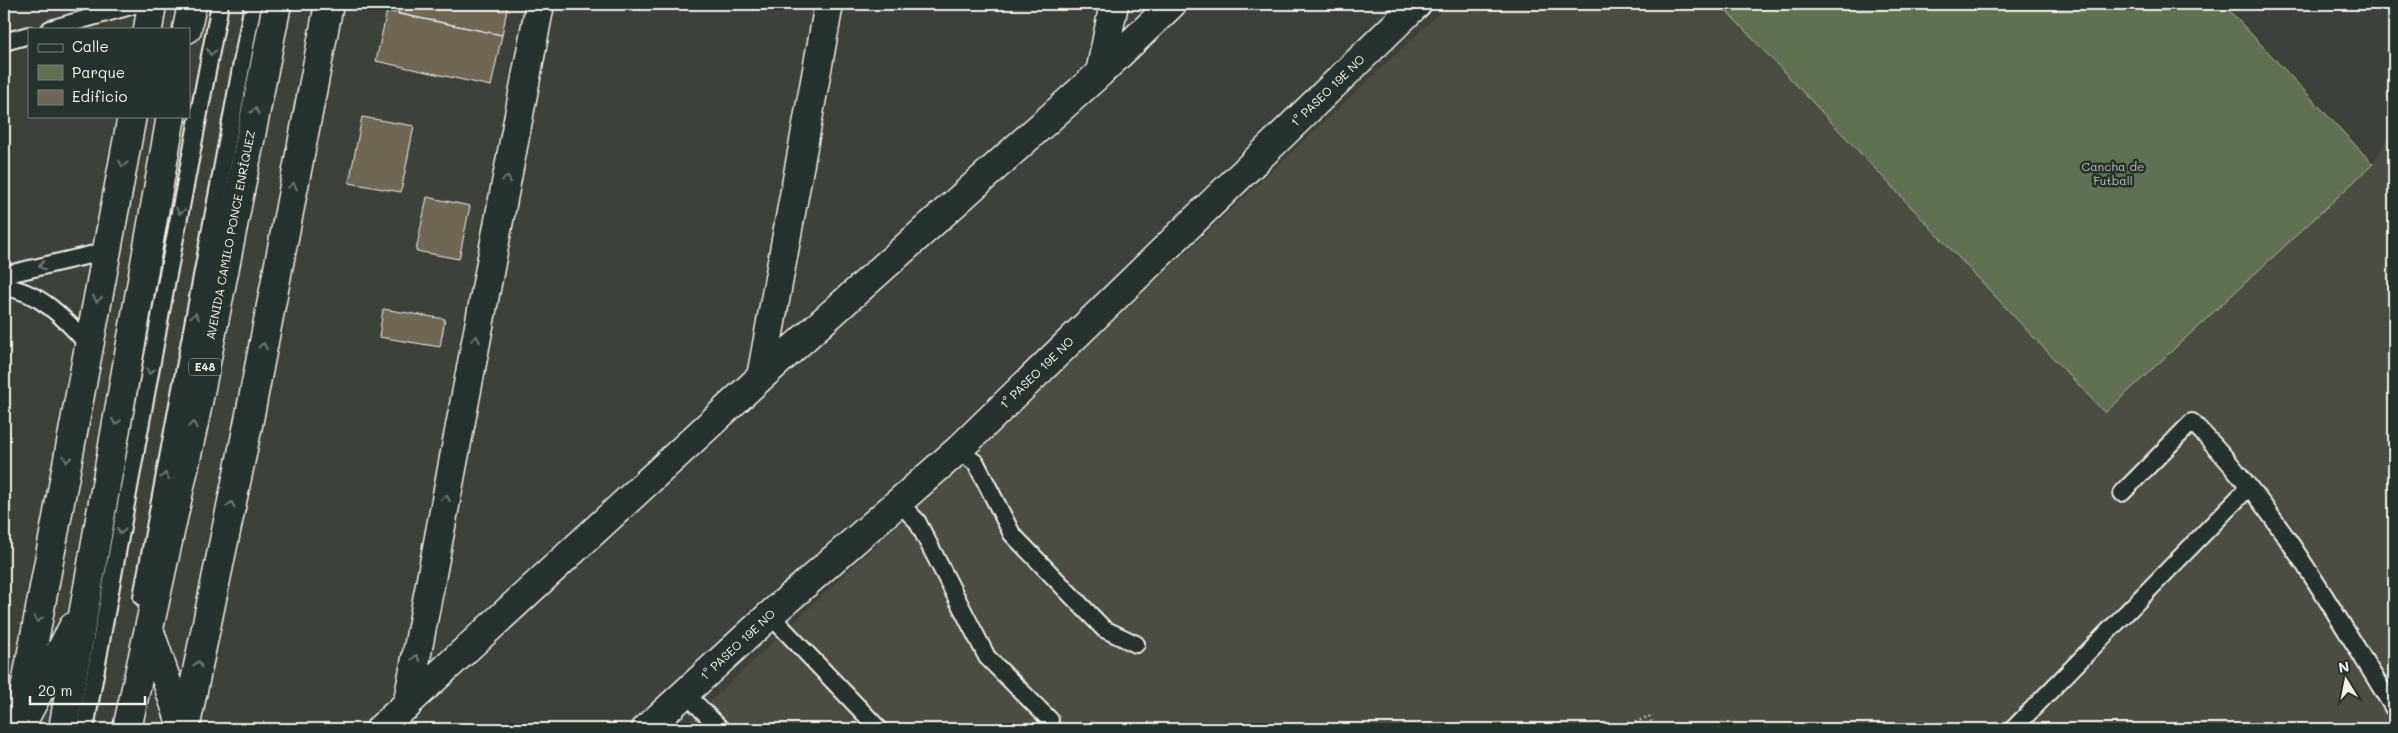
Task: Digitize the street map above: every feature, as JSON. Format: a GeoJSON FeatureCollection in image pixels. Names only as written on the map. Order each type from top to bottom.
{"type":"FeatureCollection","features":[{"type":"Feature","properties":{"kind":"street"},"geometry":{"type":"LineString","coordinates":[[148,28],[152,4]]}},
{"type":"Feature","properties":{"kind":"street"},"geometry":{"type":"LineString","coordinates":[[187,28],[192,4]]}},
{"type":"Feature","properties":{"kind":"street","name":"AVENIDA CAMILO PONCE ENRÍQUEZ"},"geometry":{"type":"LineString","coordinates":[[127,729],[195,418],[276,4]]}},
{"type":"Feature","properties":{"kind":"street"},"geometry":{"type":"LineString","coordinates":[[184,729],[248,425],[329,4]]}},
{"type":"Feature","properties":{"kind":"street"},"geometry":{"type":"LineString","coordinates":[[407,706],[540,4]]}},
{"type":"Feature","properties":{"kind":"street"},"geometry":{"type":"LineString","coordinates":[[760,377],[829,4]]}},
{"type":"Feature","properties":{"kind":"street"},"geometry":{"type":"LineString","coordinates":[[1100,73],[1114,4]]}},
{"type":"Feature","properties":{"kind":"street"},"geometry":{"type":"LineString","coordinates":[[380,729],[760,377],[1100,73],[1172,4]]}},
{"type":"Feature","properties":{"kind":"street","name":"1° PASEO 19E NO"},"geometry":{"type":"LineString","coordinates":[[646,729],[770,615],[958,450],[1417,4]]}},
{"type":"Feature","properties":{"kind":"street"},"geometry":{"type":"LineString","coordinates":[[18,729],[132,118]]}},
{"type":"Feature","properties":{"kind":"street"},"geometry":{"type":"LineString","coordinates":[[63,729],[171,118]]}},
{"type":"Feature","properties":{"kind":"street"},"geometry":{"type":"LineString","coordinates":[[18,729],[85,604]]}},
{"type":"Feature","properties":{"kind":"street"},"geometry":{"type":"LineString","coordinates":[[149,628],[184,729]]}},
{"type":"Feature","properties":{"kind":"lane"},"geometry":{"type":"LineString","coordinates":[[54,28],[138,4]]}},
{"type":"Feature","properties":{"kind":"lane"},"geometry":{"type":"LineString","coordinates":[[85,729],[220,4]]}},
{"type":"Feature","properties":{"kind":"lane","name":"AVENIDA CAMILO PONCE ENRÍQUEZ"},"geometry":{"type":"LineString","coordinates":[[114,729],[143,592],[253,4]]}},
{"type":"Feature","properties":{"kind":"lane"},"geometry":{"type":"LineString","coordinates":[[4,42],[28,35]]}},
{"type":"Feature","properties":{"kind":"lane"},"geometry":{"type":"LineString","coordinates":[[4,274],[107,252]]}},
{"type":"Feature","properties":{"kind":"lane"},"geometry":{"type":"LineString","coordinates":[[4,287],[40,300],[66,319],[88,345]]}},
{"type":"Feature","properties":{"kind":"lane"},"geometry":{"type":"LineString","coordinates":[[2122,493],[2192,422],[2249,488],[2304,563],[2394,709]]}},
{"type":"Feature","properties":{"kind":"lane"},"geometry":{"type":"LineString","coordinates":[[958,450],[976,463],[1012,534],[1104,629],[1136,644]]}},
{"type":"Feature","properties":{"kind":"lane"},"geometry":{"type":"LineString","coordinates":[[2013,729],[2249,488]]}},
{"type":"Feature","properties":{"kind":"lane"},"geometry":{"type":"LineString","coordinates":[[898,502],[917,521],[987,657],[1050,720]]}},
{"type":"Feature","properties":{"kind":"lane"},"geometry":{"type":"LineString","coordinates":[[143,592],[149,628]]}},
{"type":"Feature","properties":{"kind":"lane"},"geometry":{"type":"LineString","coordinates":[[770,615],[879,729]]}},
{"type":"Feature","properties":{"kind":"lane"},"geometry":{"type":"LineString","coordinates":[[685,694],[720,729]]}},
{"type":"Feature","properties":{"kind":"path"},"geometry":{"type":"LineString","coordinates":[[1622,729],[1649,716],[1654,729]]}},
{"type":"Feature","properties":{"kind":"shaded area"},"geometry":{"type":"Polygon","coordinates":[[[1449,4],[2224,4],[2373,163],[2394,127],[2394,729],[681,729],[1449,4]]]}},
{"type":"Feature","properties":{"kind":"green space","name":"Cancha de Futball"},"geometry":{"type":"Polygon","coordinates":[[[1720,4],[2223,4],[2373,164],[2105,413],[1720,4]]]}},
{"type":"Feature","properties":{"kind":"building"},"geometry":{"type":"Polygon","coordinates":[[[400,4],[508,4],[502,35],[398,14],[400,4]]]}},
{"type":"Feature","properties":{"kind":"building"},"geometry":{"type":"Polygon","coordinates":[[[387,11],[502,35],[491,86],[376,61],[387,11]]]}},
{"type":"Feature","properties":{"kind":"building"},"geometry":{"type":"Polygon","coordinates":[[[362,117],[414,126],[401,192],[349,183],[362,117]]]}},
{"type":"Feature","properties":{"kind":"building"},"geometry":{"type":"Polygon","coordinates":[[[427,197],[470,206],[459,259],[416,251],[427,197]]]}},
{"type":"Feature","properties":{"kind":"building"},"geometry":{"type":"Polygon","coordinates":[[[383,309],[445,319],[440,347],[379,337],[383,309]]]}}]}
